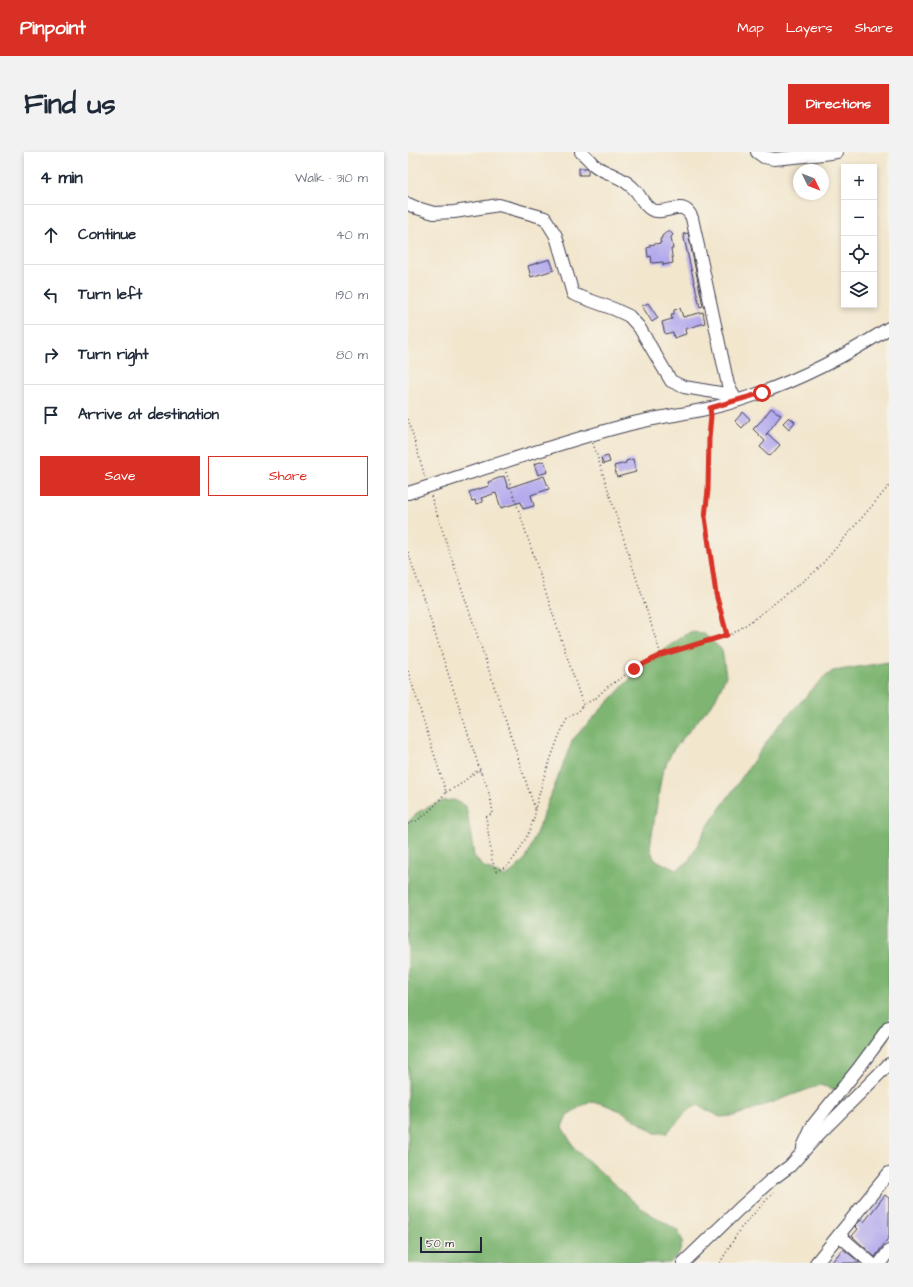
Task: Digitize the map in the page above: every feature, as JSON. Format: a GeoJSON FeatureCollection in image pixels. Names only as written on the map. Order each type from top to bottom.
{"type":"FeatureCollection","features":[{"type":"Feature","properties":{"kind":"street"},"geometry":{"type":"LineString","coordinates":[[581,152],[594,165],[627,183],[635,190],[648,208],[660,211],[681,208],[690,212],[728,385],[736,400]]}},
{"type":"Feature","properties":{"kind":"street"},"geometry":{"type":"LineString","coordinates":[[757,152],[764,157],[774,159],[815,156],[837,152]]}},
{"type":"Feature","properties":{"kind":"street"},"geometry":{"type":"LineString","coordinates":[[408,204],[434,213],[454,212],[499,205],[545,218],[556,236],[573,294],[629,316],[639,327],[671,381],[694,390],[726,394],[736,400]]}},
{"type":"Feature","properties":{"kind":"street"},"geometry":{"type":"LineString","coordinates":[[408,493],[590,435],[655,418],[710,408],[762,393],[821,368],[856,349],[889,328]]}},
{"type":"Feature","properties":{"kind":"street"},"geometry":{"type":"LineString","coordinates":[[800,1155],[813,1125],[889,1028]]}},
{"type":"Feature","properties":{"kind":"street"},"geometry":{"type":"LineString","coordinates":[[683,1263],[744,1204],[771,1180],[790,1166],[889,1064]]}},
{"type":"Feature","properties":{"kind":"street"},"geometry":{"type":"LineString","coordinates":[[816,1263],[889,1173]]}},
{"type":"Feature","properties":{"kind":"street"},"geometry":{"type":"LineString","coordinates":[[839,1235],[871,1263]]}},
{"type":"Feature","properties":{"kind":"street"},"geometry":{"type":"LineString","coordinates":[[880,1263],[889,1252]]}},
{"type":"Feature","properties":{"kind":"path"},"geometry":{"type":"LineString","coordinates":[[710,408],[708,490],[705,517],[716,594],[727,635]]}},
{"type":"Feature","properties":{"kind":"path"},"geometry":{"type":"LineString","coordinates":[[408,419],[428,487],[535,809]]}},
{"type":"Feature","properties":{"kind":"path"},"geometry":{"type":"LineString","coordinates":[[590,435],[661,655]]}},
{"type":"Feature","properties":{"kind":"path"},"geometry":{"type":"LineString","coordinates":[[503,463],[583,705]]}},
{"type":"Feature","properties":{"kind":"path"},"geometry":{"type":"LineString","coordinates":[[408,552],[481,773],[488,790],[493,813],[486,817],[492,860],[496,871],[508,866],[529,832],[535,815],[535,809],[544,777],[567,719],[579,711],[583,705],[596,698],[606,688],[634,669],[661,655],[732,634],[753,620],[817,570],[889,486]]}},
{"type":"Feature","properties":{"kind":"path"},"geometry":{"type":"LineString","coordinates":[[408,671],[446,792]]}},
{"type":"Feature","properties":{"kind":"path"},"geometry":{"type":"LineString","coordinates":[[408,824],[413,823],[433,808],[446,792],[458,786],[478,770],[481,773]]}},
{"type":"Feature","properties":{"kind":"path"},"geometry":{"type":"LineString","coordinates":[[720,1263],[740,1229],[775,1191]]}},
{"type":"Feature","properties":{"kind":"green space"},"geometry":{"type":"Polygon","coordinates":[[[690,632],[703,633],[722,650],[726,676],[715,700],[673,750],[662,773],[650,847],[654,859],[676,870],[688,862],[707,827],[778,726],[822,679],[833,671],[889,662],[889,1039],[844,1092],[820,1085],[734,1116],[720,1117],[698,1105],[687,1111],[667,1133],[655,1133],[623,1112],[601,1103],[588,1102],[567,1115],[562,1127],[575,1149],[642,1209],[677,1230],[683,1241],[679,1254],[670,1263],[408,1263],[408,822],[418,812],[442,801],[454,800],[466,806],[474,856],[482,866],[506,877],[526,859],[573,739],[648,660],[690,632]]]}},
{"type":"Feature","properties":{"kind":"building"},"geometry":{"type":"Polygon","coordinates":[[[579,168],[587,168],[588,175],[579,175],[579,168]]]}},
{"type":"Feature","properties":{"kind":"building"},"geometry":{"type":"Polygon","coordinates":[[[669,230],[673,235],[671,237],[673,249],[671,249],[673,263],[663,265],[663,262],[652,263],[651,256],[648,257],[647,248],[650,247],[649,245],[661,243],[660,239],[669,230]]]}},
{"type":"Feature","properties":{"kind":"building"},"geometry":{"type":"Polygon","coordinates":[[[688,233],[703,306],[700,307],[683,234],[688,233]]]}},
{"type":"Feature","properties":{"kind":"building"},"geometry":{"type":"Polygon","coordinates":[[[550,259],[554,270],[531,277],[528,266],[550,259]]]}},
{"type":"Feature","properties":{"kind":"building"},"geometry":{"type":"Polygon","coordinates":[[[648,303],[658,318],[652,322],[642,306],[648,303]]]}},
{"type":"Feature","properties":{"kind":"building"},"geometry":{"type":"Polygon","coordinates":[[[680,308],[683,317],[703,312],[705,323],[685,329],[686,334],[674,338],[673,332],[665,334],[662,322],[672,319],[671,314],[674,314],[674,310],[680,308]]]}},
{"type":"Feature","properties":{"kind":"building"},"geometry":{"type":"Polygon","coordinates":[[[771,408],[781,415],[767,433],[780,445],[770,456],[760,447],[765,441],[753,429],[771,408]]]}},
{"type":"Feature","properties":{"kind":"building"},"geometry":{"type":"Polygon","coordinates":[[[743,412],[750,419],[742,428],[735,421],[743,412]]]}},
{"type":"Feature","properties":{"kind":"building"},"geometry":{"type":"Polygon","coordinates":[[[789,417],[795,422],[789,429],[783,423],[789,417]]]}},
{"type":"Feature","properties":{"kind":"building"},"geometry":{"type":"Polygon","coordinates":[[[608,456],[610,462],[603,464],[601,458],[608,456]]]}},
{"type":"Feature","properties":{"kind":"building"},"geometry":{"type":"Polygon","coordinates":[[[633,459],[636,472],[617,477],[614,466],[626,463],[626,461],[633,459]]]}},
{"type":"Feature","properties":{"kind":"building"},"geometry":{"type":"Polygon","coordinates":[[[544,461],[548,472],[538,475],[534,464],[544,461]]]}},
{"type":"Feature","properties":{"kind":"building"},"geometry":{"type":"Polygon","coordinates":[[[504,476],[508,488],[544,476],[549,489],[531,495],[534,506],[523,509],[521,502],[501,508],[496,493],[481,498],[483,502],[476,504],[475,500],[472,501],[469,492],[489,486],[488,482],[504,476]]]}},
{"type":"Feature","properties":{"kind":"building"},"geometry":{"type":"Polygon","coordinates":[[[885,1195],[889,1198],[889,1237],[875,1257],[852,1236],[858,1229],[855,1226],[861,1220],[864,1222],[885,1195]]]}},
{"type":"Feature","properties":{"kind":"building"},"geometry":{"type":"Polygon","coordinates":[[[843,1249],[858,1261],[860,1263],[831,1263],[843,1249]]]}},
{"type":"Feature","properties":{"kind":"route"},"geometry":{"type":"LineString","coordinates":[[634,669],[661,655],[727,635],[716,594],[705,517],[708,505],[710,408],[762,393]]}}]}
